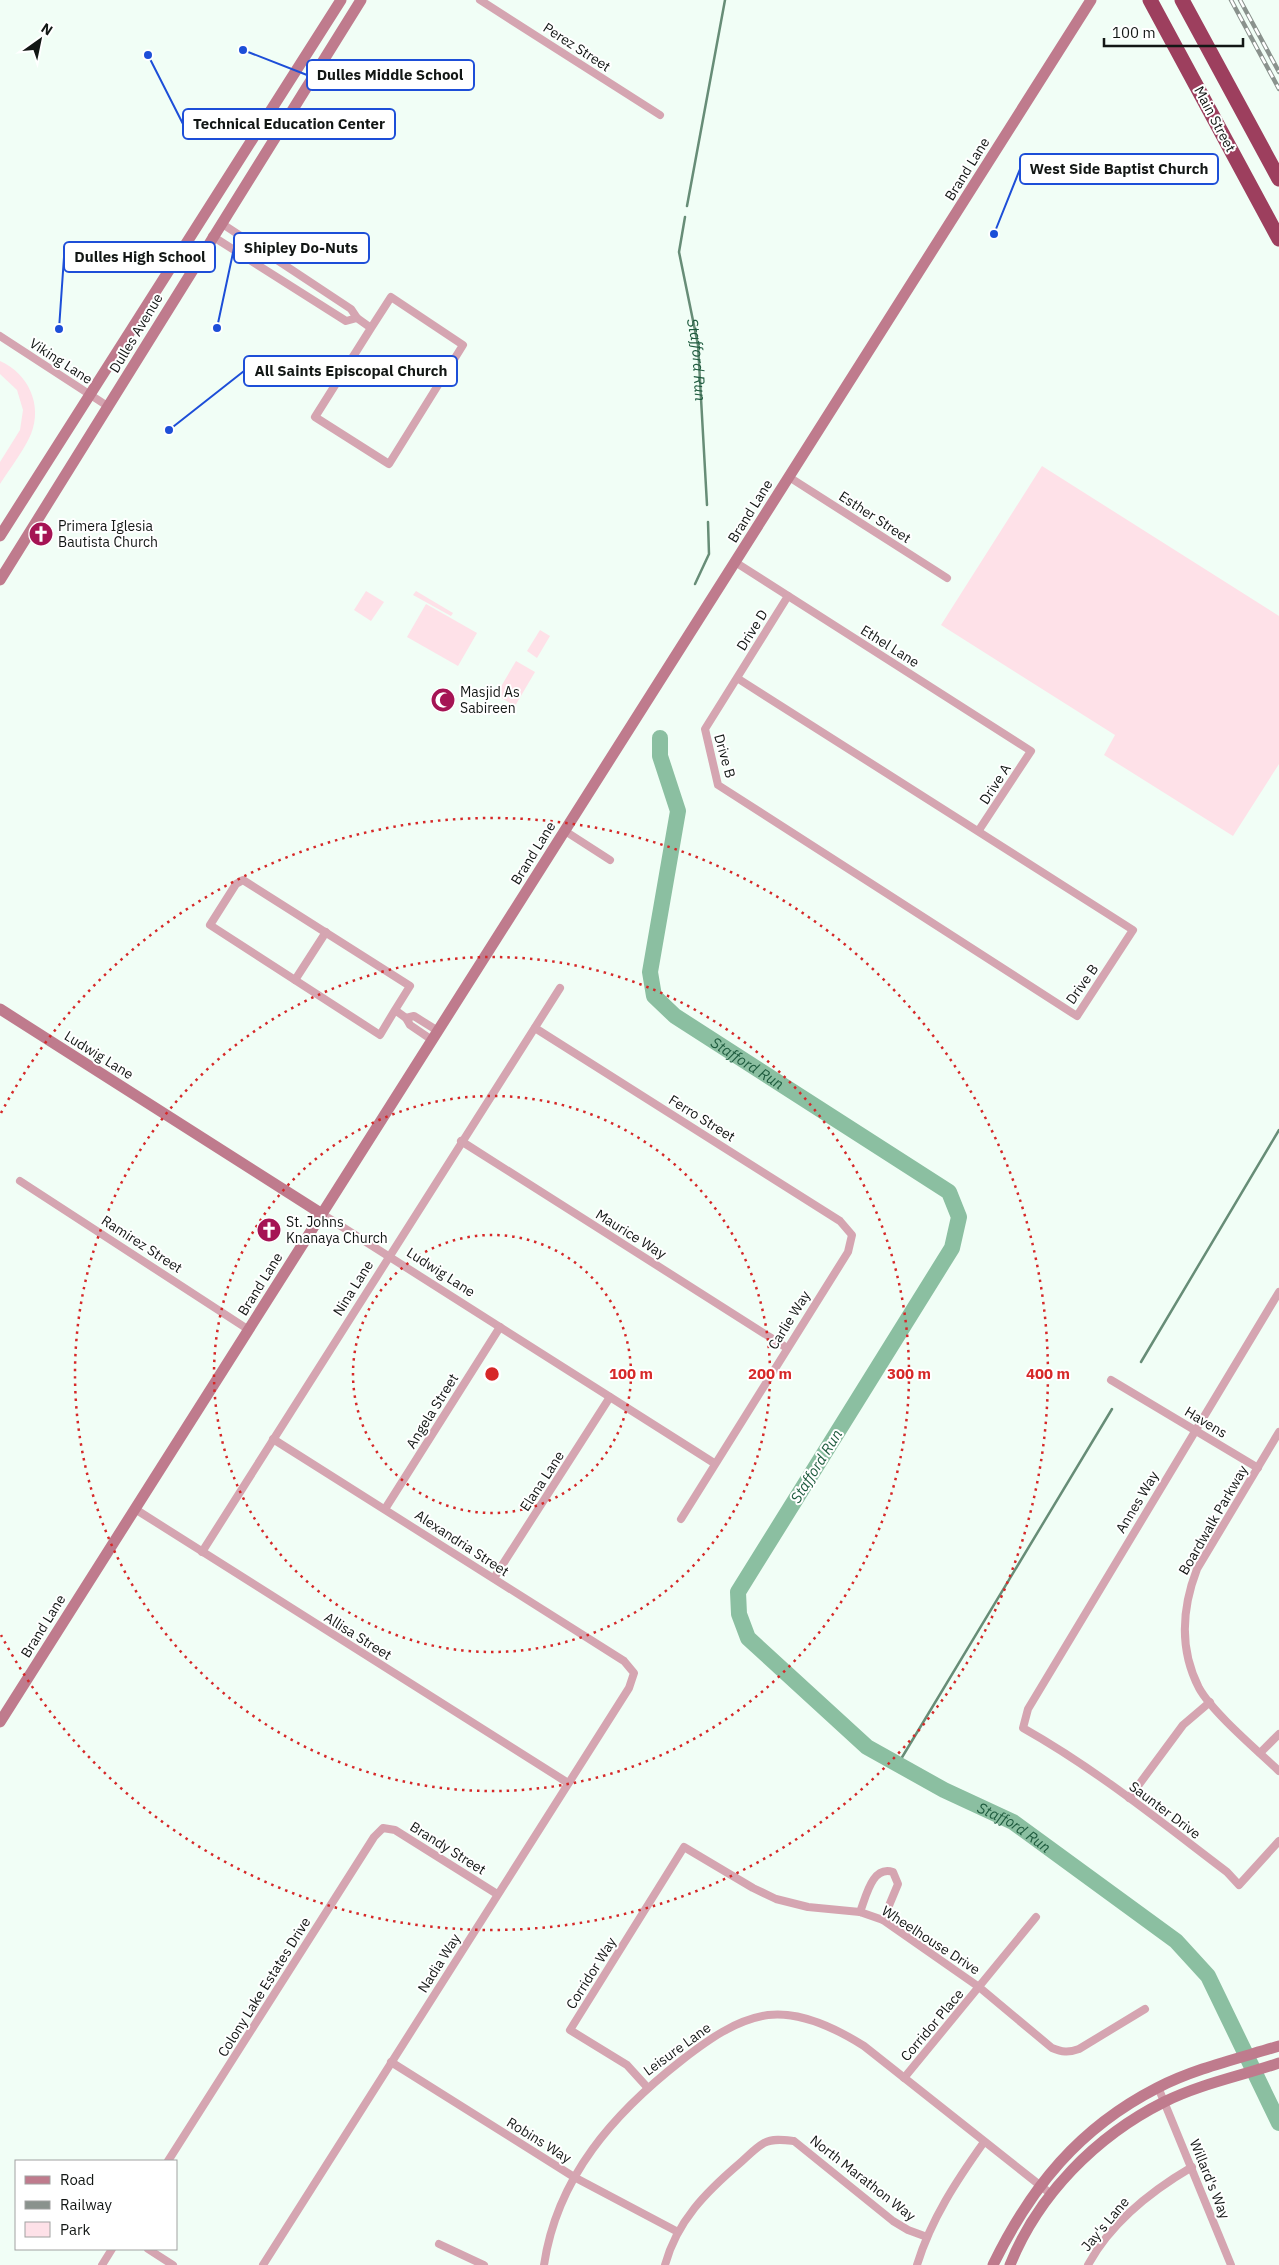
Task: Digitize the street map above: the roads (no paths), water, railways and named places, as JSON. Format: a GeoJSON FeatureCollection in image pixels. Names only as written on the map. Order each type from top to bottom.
{"type":"FeatureCollection","features":[{"type":"Feature","properties":{"kind":"highway","name":"Main Street"},"geometry":{"type":"LineString","coordinates":[[1150,0],[1279,239]]}},
{"type":"Feature","properties":{"kind":"highway","name":"Main Street"},"geometry":{"type":"LineString","coordinates":[[1182,0],[1279,179]]}},
{"type":"Feature","properties":{"kind":"street","name":"Dulles Avenue"},"geometry":{"type":"LineString","coordinates":[[0,536],[340,0]]}},
{"type":"Feature","properties":{"kind":"street","name":"Dulles Avenue"},"geometry":{"type":"LineString","coordinates":[[0,580],[109,407],[212,236],[361,0]]}},
{"type":"Feature","properties":{"kind":"street","name":"Perez Street"},"geometry":{"type":"LineString","coordinates":[[480,0],[660,115]]}},
{"type":"Feature","properties":{"kind":"street","name":"Brand Lane"},"geometry":{"type":"LineString","coordinates":[[0,1722],[1091,0]]}},
{"type":"Feature","properties":{"kind":"street"},"geometry":{"type":"LineString","coordinates":[[221,223],[352,309],[357,318],[371,328]]}},
{"type":"Feature","properties":{"kind":"street"},"geometry":{"type":"LineString","coordinates":[[212,236],[346,321],[357,318]]}},
{"type":"Feature","properties":{"kind":"street"},"geometry":{"type":"LineString","coordinates":[[391,297],[463,345],[389,464],[315,417],[371,328],[391,297]]}},
{"type":"Feature","properties":{"kind":"street","name":"Viking Lane"},"geometry":{"type":"LineString","coordinates":[[0,336],[109,407]]}},
{"type":"Feature","properties":{"kind":"street","name":"Esther Street"},"geometry":{"type":"LineString","coordinates":[[789,477],[947,578]]}},
{"type":"Feature","properties":{"kind":"street","name":"Ethel Lane"},"geometry":{"type":"LineString","coordinates":[[736,562],[1031,751]]}},
{"type":"Feature","properties":{"kind":"street","name":"Drive D"},"geometry":{"type":"LineString","coordinates":[[737,678],[788,596]]}},
{"type":"Feature","properties":{"kind":"street","name":"Drive B"},"geometry":{"type":"LineString","coordinates":[[737,678],[979,830],[1133,930],[1077,1016],[718,785],[704,729],[737,678]]}},
{"type":"Feature","properties":{"kind":"street","name":"Drive A"},"geometry":{"type":"LineString","coordinates":[[979,830],[1031,751]]}},
{"type":"Feature","properties":{"kind":"street"},"geometry":{"type":"LineString","coordinates":[[565,831],[610,860]]}},
{"type":"Feature","properties":{"kind":"street"},"geometry":{"type":"LineString","coordinates":[[243,880],[326,932],[410,986],[380,1034],[210,925],[236,884],[243,880]]}},
{"type":"Feature","properties":{"kind":"street"},"geometry":{"type":"LineString","coordinates":[[295,980],[326,932]]}},
{"type":"Feature","properties":{"kind":"street","name":"Nina Lane"},"geometry":{"type":"LineString","coordinates":[[202,1552],[461,1141],[560,988]]}},
{"type":"Feature","properties":{"kind":"street","name":"Ludwig Lane"},"geometry":{"type":"LineString","coordinates":[[0,1010],[714,1463]]}},
{"type":"Feature","properties":{"kind":"street"},"geometry":{"type":"LineString","coordinates":[[395,1010],[406,1018],[410,1025],[435,1035]]}},
{"type":"Feature","properties":{"kind":"street","name":"Ferro Street"},"geometry":{"type":"LineString","coordinates":[[534,1028],[840,1221],[852,1235]]}},
{"type":"Feature","properties":{"kind":"street","name":"Maurice Way"},"geometry":{"type":"LineString","coordinates":[[461,1141],[786,1348]]}},
{"type":"Feature","properties":{"kind":"street","name":"Ramirez Street"},"geometry":{"type":"LineString","coordinates":[[20,1181],[249,1330]]}},
{"type":"Feature","properties":{"kind":"street","name":"Carlie Way"},"geometry":{"type":"LineString","coordinates":[[680,1519],[848,1252],[852,1235]]}},
{"type":"Feature","properties":{"kind":"street","name":"Annes Way"},"geometry":{"type":"LineString","coordinates":[[1023,1728],[1028,1710],[1279,1292]]}},
{"type":"Feature","properties":{"kind":"street","name":"Angela Street"},"geometry":{"type":"LineString","coordinates":[[384,1509],[500,1327]]}},
{"type":"Feature","properties":{"kind":"street","name":"Havens"},"geometry":{"type":"LineString","coordinates":[[1112,1380],[1258,1468]]}},
{"type":"Feature","properties":{"kind":"street","name":"Elana Lane"},"geometry":{"type":"LineString","coordinates":[[494,1578],[610,1397]]}},
{"type":"Feature","properties":{"kind":"street","name":"Boardwalk Parkway"},"geometry":{"type":"LineString","coordinates":[[1279,1432],[1197,1569],[1188,1592],[1184,1614],[1184,1639],[1199,1688],[1210,1702],[1279,1771]]}},
{"type":"Feature","properties":{"kind":"street","name":"Alexandria Street"},"geometry":{"type":"LineString","coordinates":[[274,1439],[624,1661],[634,1674]]}},
{"type":"Feature","properties":{"kind":"street","name":"Allisa Street"},"geometry":{"type":"LineString","coordinates":[[135,1509],[568,1783]]}},
{"type":"Feature","properties":{"kind":"street","name":"Nadia Way"},"geometry":{"type":"LineString","coordinates":[[263,2265],[497,1894],[630,1688],[634,1674]]}},
{"type":"Feature","properties":{"kind":"street"},"geometry":{"type":"LineString","coordinates":[[1129,1798],[1183,1725],[1210,1702]]}},
{"type":"Feature","properties":{"kind":"street","name":"Saunter Drive"},"geometry":{"type":"LineString","coordinates":[[1023,1728],[1068,1755],[1129,1798],[1228,1872],[1240,1884],[1279,1842]]}},
{"type":"Feature","properties":{"kind":"street"},"geometry":{"type":"LineString","coordinates":[[1260,1753],[1279,1734]]}},
{"type":"Feature","properties":{"kind":"street","name":"Brandy Street"},"geometry":{"type":"LineString","coordinates":[[383,1828],[395,1830],[497,1894]]}},
{"type":"Feature","properties":{"kind":"street","name":"Colony Lake Estates Drive"},"geometry":{"type":"LineString","coordinates":[[169,2160],[374,1837],[383,1828]]}},
{"type":"Feature","properties":{"kind":"street","name":"Wheelhouse Drive"},"geometry":{"type":"LineString","coordinates":[[684,1847],[753,1888],[776,1898],[808,1907],[860,1912],[882,1920],[979,1987],[1052,2048],[1061,2052],[1070,2052],[1078,2049],[1145,2010]]}},
{"type":"Feature","properties":{"kind":"street","name":"Corridor Way"},"geometry":{"type":"LineString","coordinates":[[647,2086],[627,2065],[570,2030],[684,1847]]}},
{"type":"Feature","properties":{"kind":"street"},"geometry":{"type":"LineString","coordinates":[[860,1912],[873,1880],[879,1872],[887,1870],[894,1872],[898,1884],[882,1920]]}},
{"type":"Feature","properties":{"kind":"street","name":"Corridor Place"},"geometry":{"type":"LineString","coordinates":[[904,2078],[1036,1917]]}},
{"type":"Feature","properties":{"kind":"street","name":"Leisure Lane"},"geometry":{"type":"LineString","coordinates":[[544,2265],[552,2229],[574,2177],[611,2124],[647,2086],[707,2041],[727,2029],[770,2015],[813,2021],[843,2033],[904,2078],[1051,2194]]}},
{"type":"Feature","properties":{"kind":"street"},"geometry":{"type":"LineString","coordinates":[[993,2265],[1026,2204],[1040,2184],[1090,2132],[1108,2117],[1158,2087],[1274,2047]]}},
{"type":"Feature","properties":{"kind":"street","name":"Robins Way"},"geometry":{"type":"LineString","coordinates":[[391,2062],[574,2177],[678,2232]]}},
{"type":"Feature","properties":{"kind":"street"},"geometry":{"type":"LineString","coordinates":[[1010,2265],[1024,2236],[1051,2194],[1072,2170],[1105,2140],[1164,2102],[1277,2063]]}},
{"type":"Feature","properties":{"kind":"street","name":"Willard's Way"},"geometry":{"type":"LineString","coordinates":[[1158,2087],[1231,2265]]}},
{"type":"Feature","properties":{"kind":"street","name":"North Marathon Way"},"geometry":{"type":"LineString","coordinates":[[665,2265],[678,2232],[690,2212],[709,2190],[764,2143],[780,2140],[794,2141],[894,2221],[908,2230],[927,2237]]}},
{"type":"Feature","properties":{"kind":"street"},"geometry":{"type":"LineString","coordinates":[[917,2265],[927,2237],[952,2188],[984,2142]]}},
{"type":"Feature","properties":{"kind":"street","name":"Jay's Lane"},"geometry":{"type":"LineString","coordinates":[[1088,2265],[1119,2222],[1148,2195],[1192,2167]]}},
{"type":"Feature","properties":{"kind":"street"},"geometry":{"type":"LineString","coordinates":[[439,2244],[484,2265]]}},
{"type":"Feature","properties":{"kind":"street"},"geometry":{"type":"LineString","coordinates":[[102,2265],[111,2250]]}},
{"type":"Feature","properties":{"kind":"street"},"geometry":{"type":"LineString","coordinates":[[150,2250],[173,2265]]}},
{"type":"Feature","properties":{"kind":"waterway","name":"Stafford Run"},"geometry":{"type":"LineString","coordinates":[[687,206],[725,0]]}},
{"type":"Feature","properties":{"kind":"waterway","name":"Stafford Run"},"geometry":{"type":"LineString","coordinates":[[685,217],[679,252],[698,345],[707,505]]}},
{"type":"Feature","properties":{"kind":"waterway","name":"Stafford Run"},"geometry":{"type":"LineString","coordinates":[[695,584],[709,554],[708,522]]}},
{"type":"Feature","properties":{"kind":"waterway","name":"Stafford Run"},"geometry":{"type":"LineString","coordinates":[[660,738],[660,756],[678,811],[650,972],[654,996],[675,1016],[949,1192],[959,1217],[952,1248],[738,1592],[739,1614],[748,1638],[867,1747],[944,1790],[1013,1822],[1176,1941],[1208,1976],[1279,2123]]}},
{"type":"Feature","properties":{"kind":"waterway"},"geometry":{"type":"LineString","coordinates":[[1141,1362],[1279,1130]]}},
{"type":"Feature","properties":{"kind":"waterway"},"geometry":{"type":"LineString","coordinates":[[898,1764],[1112,1409]]}},
{"type":"Feature","properties":{"kind":"railway"},"geometry":{"type":"LineString","coordinates":[[1231,0],[1279,89]]}},
{"type":"Feature","properties":{"kind":"railway"},"geometry":{"type":"LineString","coordinates":[[1240,0],[1279,72]]}},
{"type":"Feature","properties":{"kind":"place","name":"Dulles Middle School"},"geometry":{"type":"Point","coordinates":[243,50]}},
{"type":"Feature","properties":{"kind":"place","name":"Technical Education Center"},"geometry":{"type":"Point","coordinates":[148,55]}},
{"type":"Feature","properties":{"kind":"place","name":"West Side Baptist Church"},"geometry":{"type":"Point","coordinates":[994,234]}},
{"type":"Feature","properties":{"kind":"place","name":"Shipley Do-Nuts"},"geometry":{"type":"Point","coordinates":[217,328]}},
{"type":"Feature","properties":{"kind":"place","name":"Dulles High School"},"geometry":{"type":"Point","coordinates":[59,329]}},
{"type":"Feature","properties":{"kind":"place","name":"All Saints Episcopal Church"},"geometry":{"type":"Point","coordinates":[169,430]}},
{"type":"Feature","properties":{"kind":"place","name":"Primera Iglesia Bautista Church"},"geometry":{"type":"Point","coordinates":[41,534]}},
{"type":"Feature","properties":{"kind":"place","name":"Masjid As Sabireen"},"geometry":{"type":"Point","coordinates":[443,700]}},
{"type":"Feature","properties":{"kind":"place","name":"St. Johns Knanaya Church"},"geometry":{"type":"Point","coordinates":[269,1230]}}]}
